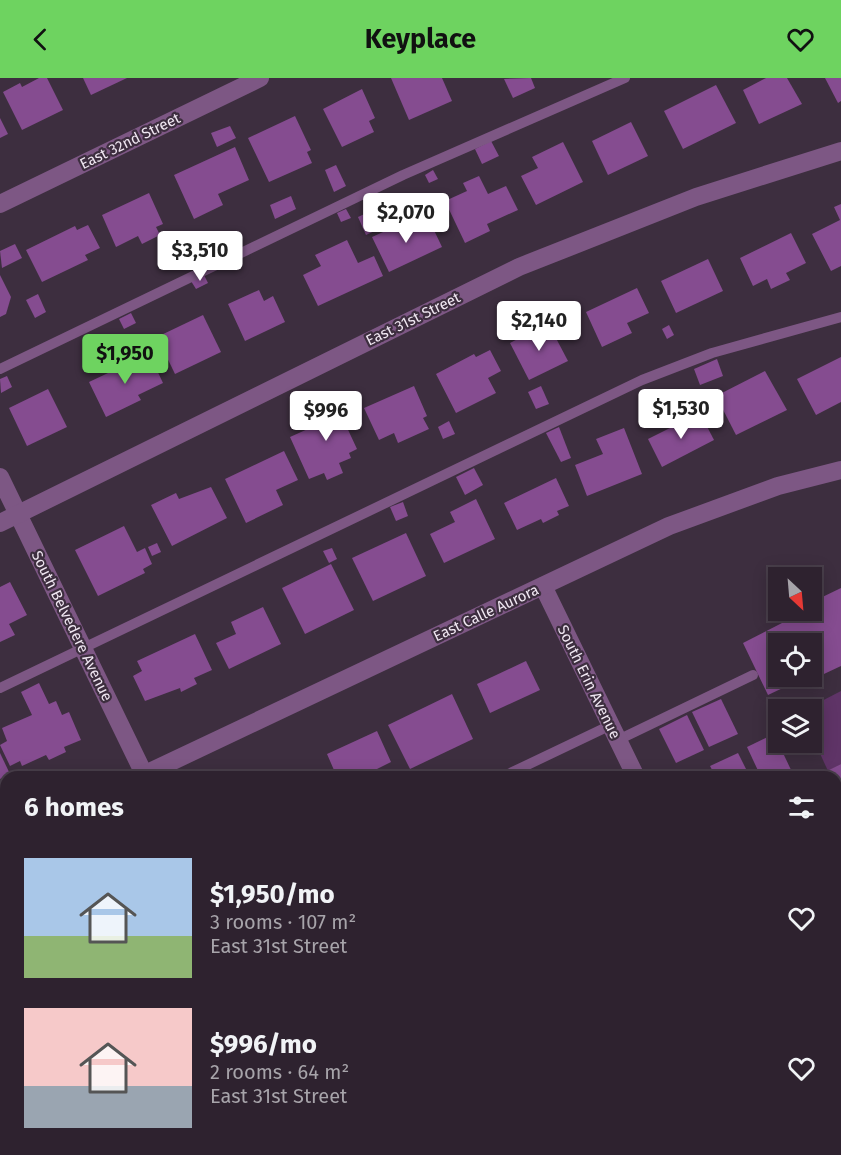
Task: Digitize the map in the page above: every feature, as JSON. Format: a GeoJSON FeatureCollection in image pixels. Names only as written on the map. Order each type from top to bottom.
{"type":"FeatureCollection","features":[{"type":"Feature","properties":{"kind":"street","name":"East 32nd Street"},"geometry":{"type":"LineString","coordinates":[[0,204],[260,78]]}},
{"type":"Feature","properties":{"kind":"street","name":"East 31st Street"},"geometry":{"type":"LineString","coordinates":[[0,523],[519,267],[696,197],[841,151]]}},
{"type":"Feature","properties":{"kind":"street","name":"East Calle Aurora"},"geometry":{"type":"LineString","coordinates":[[152,771],[669,526],[778,486],[841,470]]}},
{"type":"Feature","properties":{"kind":"street","name":"South Belvedere Avenue"},"geometry":{"type":"LineString","coordinates":[[0,477],[139,771]]}},
{"type":"Feature","properties":{"kind":"street","name":"South Erin Avenue"},"geometry":{"type":"LineString","coordinates":[[543,586],[633,771]]}},
{"type":"Feature","properties":{"kind":"lane"},"geometry":{"type":"LineString","coordinates":[[0,369],[403,175],[625,78]]}},
{"type":"Feature","properties":{"kind":"lane"},"geometry":{"type":"LineString","coordinates":[[0,688],[642,380],[712,353],[841,317]]}},
{"type":"Feature","properties":{"kind":"lane"},"geometry":{"type":"LineString","coordinates":[[517,771],[753,675]]}},
{"type":"Feature","properties":{"kind":"shaded area"},"geometry":{"type":"Polygon","coordinates":[[[841,691],[841,764],[828,771],[820,753],[822,753],[822,701],[841,691]]]}},
{"type":"Feature","properties":{"kind":"building"},"geometry":{"type":"Polygon","coordinates":[[[39,78],[47,78],[63,110],[22,130],[3,92],[20,83],[22,87],[39,78]]]}},
{"type":"Feature","properties":{"kind":"building"},"geometry":{"type":"Polygon","coordinates":[[[83,78],[127,78],[91,95],[83,78]]]}},
{"type":"Feature","properties":{"kind":"building"},"geometry":{"type":"Polygon","coordinates":[[[391,78],[442,78],[452,101],[409,120],[391,78]]]}},
{"type":"Feature","properties":{"kind":"building"},"geometry":{"type":"Polygon","coordinates":[[[531,78],[535,88],[513,98],[504,79],[531,78]]]}},
{"type":"Feature","properties":{"kind":"building"},"geometry":{"type":"Polygon","coordinates":[[[766,78],[787,78],[802,104],[759,124],[743,90],[766,78]]]}},
{"type":"Feature","properties":{"kind":"building"},"geometry":{"type":"Polygon","coordinates":[[[825,78],[841,78],[841,101],[838,103],[825,78]]]}},
{"type":"Feature","properties":{"kind":"building"},"geometry":{"type":"Polygon","coordinates":[[[716,85],[736,123],[683,149],[664,111],[716,85]]]}},
{"type":"Feature","properties":{"kind":"building"},"geometry":{"type":"Polygon","coordinates":[[[362,89],[375,118],[369,121],[374,132],[342,147],[323,109],[362,89]]]}},
{"type":"Feature","properties":{"kind":"building"},"geometry":{"type":"Polygon","coordinates":[[[295,116],[311,150],[307,152],[312,163],[269,182],[248,138],[295,116]]]}},
{"type":"Feature","properties":{"kind":"building"},"geometry":{"type":"Polygon","coordinates":[[[0,118],[8,134],[0,138],[0,118]]]}},
{"type":"Feature","properties":{"kind":"building"},"geometry":{"type":"Polygon","coordinates":[[[631,122],[648,156],[608,175],[592,141],[631,122]]]}},
{"type":"Feature","properties":{"kind":"building"},"geometry":{"type":"Polygon","coordinates":[[[230,126],[236,138],[217,147],[211,133],[230,126]]]}},
{"type":"Feature","properties":{"kind":"building"},"geometry":{"type":"Polygon","coordinates":[[[491,141],[499,156],[482,164],[475,149],[491,141]]]}},
{"type":"Feature","properties":{"kind":"building"},"geometry":{"type":"Polygon","coordinates":[[[563,142],[583,182],[536,205],[521,176],[538,168],[532,157],[563,142]]]}},
{"type":"Feature","properties":{"kind":"building"},"geometry":{"type":"Polygon","coordinates":[[[235,147],[249,180],[218,194],[223,205],[194,219],[174,175],[235,147]]]}},
{"type":"Feature","properties":{"kind":"building"},"geometry":{"type":"Polygon","coordinates":[[[336,165],[346,186],[334,192],[325,170],[336,165]]]}},
{"type":"Feature","properties":{"kind":"building"},"geometry":{"type":"Polygon","coordinates":[[[433,170],[438,179],[429,183],[425,175],[433,170]]]}},
{"type":"Feature","properties":{"kind":"building"},"geometry":{"type":"Polygon","coordinates":[[[479,176],[488,194],[506,186],[518,210],[487,224],[490,231],[465,243],[445,201],[467,191],[463,183],[479,176]]]}},
{"type":"Feature","properties":{"kind":"building"},"geometry":{"type":"Polygon","coordinates":[[[149,193],[163,224],[156,227],[160,235],[142,244],[138,236],[116,247],[102,215],[149,193]]]}},
{"type":"Feature","properties":{"kind":"building"},"geometry":{"type":"Polygon","coordinates":[[[291,196],[296,209],[275,219],[270,205],[291,196]]]}},
{"type":"Feature","properties":{"kind":"building"},"geometry":{"type":"Polygon","coordinates":[[[841,204],[841,266],[831,271],[812,234],[840,220],[834,207],[841,204]]]}},
{"type":"Feature","properties":{"kind":"building"},"geometry":{"type":"Polygon","coordinates":[[[346,209],[351,218],[341,222],[337,213],[346,209]]]}},
{"type":"Feature","properties":{"kind":"building"},"geometry":{"type":"Polygon","coordinates":[[[371,211],[379,229],[366,235],[358,217],[371,211]]]}},
{"type":"Feature","properties":{"kind":"building"},"geometry":{"type":"Polygon","coordinates":[[[414,218],[420,232],[432,226],[442,247],[389,272],[372,237],[414,218]]]}},
{"type":"Feature","properties":{"kind":"building"},"geometry":{"type":"Polygon","coordinates":[[[88,225],[100,248],[85,255],[88,260],[42,282],[26,250],[75,226],[77,230],[88,225]]]}},
{"type":"Feature","properties":{"kind":"building"},"geometry":{"type":"Polygon","coordinates":[[[791,233],[806,263],[786,273],[790,280],[771,289],[767,279],[753,286],[740,258],[791,233]]]}},
{"type":"Feature","properties":{"kind":"building"},"geometry":{"type":"Polygon","coordinates":[[[347,240],[358,263],[374,256],[383,276],[318,306],[303,275],[321,266],[315,255],[347,240]]]}},
{"type":"Feature","properties":{"kind":"building"},"geometry":{"type":"Polygon","coordinates":[[[15,244],[22,258],[2,268],[0,251],[15,244]]]}},
{"type":"Feature","properties":{"kind":"building"},"geometry":{"type":"Polygon","coordinates":[[[708,259],[723,291],[676,313],[661,281],[708,259]]]}},
{"type":"Feature","properties":{"kind":"building"},"geometry":{"type":"Polygon","coordinates":[[[0,275],[11,297],[6,314],[0,317],[0,275]]]}},
{"type":"Feature","properties":{"kind":"building"},"geometry":{"type":"Polygon","coordinates":[[[204,275],[208,283],[196,289],[191,281],[204,275]]]}},
{"type":"Feature","properties":{"kind":"building"},"geometry":{"type":"Polygon","coordinates":[[[637,288],[649,313],[627,323],[632,333],[602,347],[586,312],[637,288]]]}},
{"type":"Feature","properties":{"kind":"building"},"geometry":{"type":"Polygon","coordinates":[[[259,290],[264,301],[273,296],[285,322],[245,341],[228,304],[259,290]]]}},
{"type":"Feature","properties":{"kind":"building"},"geometry":{"type":"Polygon","coordinates":[[[38,294],[46,312],[35,318],[26,300],[38,294]]]}},
{"type":"Feature","properties":{"kind":"building"},"geometry":{"type":"Polygon","coordinates":[[[131,313],[136,323],[124,329],[119,319],[131,313]]]}},
{"type":"Feature","properties":{"kind":"building"},"geometry":{"type":"Polygon","coordinates":[[[203,315],[221,352],[175,374],[157,337],[203,315]]]}},
{"type":"Feature","properties":{"kind":"building"},"geometry":{"type":"Polygon","coordinates":[[[576,319],[581,328],[569,334],[564,325],[576,319]]]}},
{"type":"Feature","properties":{"kind":"building"},"geometry":{"type":"Polygon","coordinates":[[[548,323],[568,361],[529,380],[510,343],[548,323]]]}},
{"type":"Feature","properties":{"kind":"building"},"geometry":{"type":"Polygon","coordinates":[[[669,325],[674,335],[667,339],[662,329],[669,325]]]}},
{"type":"Feature","properties":{"kind":"building"},"geometry":{"type":"Polygon","coordinates":[[[490,350],[501,371],[488,378],[496,393],[456,413],[436,374],[474,354],[476,357],[490,350]]]}},
{"type":"Feature","properties":{"kind":"building"},"geometry":{"type":"Polygon","coordinates":[[[144,356],[148,365],[153,362],[163,383],[138,395],[141,400],[106,417],[89,382],[144,356]]]}},
{"type":"Feature","properties":{"kind":"building"},"geometry":{"type":"Polygon","coordinates":[[[841,357],[841,402],[816,415],[797,379],[841,357]]]}},
{"type":"Feature","properties":{"kind":"building"},"geometry":{"type":"Polygon","coordinates":[[[717,359],[723,376],[700,385],[694,369],[717,359]]]}},
{"type":"Feature","properties":{"kind":"building"},"geometry":{"type":"Polygon","coordinates":[[[765,371],[787,410],[736,435],[716,396],[765,371]]]}},
{"type":"Feature","properties":{"kind":"building"},"geometry":{"type":"Polygon","coordinates":[[[7,376],[12,387],[1,393],[0,379],[7,376]]]}},
{"type":"Feature","properties":{"kind":"building"},"geometry":{"type":"Polygon","coordinates":[[[414,386],[427,416],[423,418],[429,429],[398,443],[394,433],[379,440],[364,408],[414,386]]]}},
{"type":"Feature","properties":{"kind":"building"},"geometry":{"type":"Polygon","coordinates":[[[541,386],[549,404],[536,409],[528,392],[541,386]]]}},
{"type":"Feature","properties":{"kind":"building"},"geometry":{"type":"Polygon","coordinates":[[[48,389],[67,427],[27,446],[9,408],[48,389]]]}},
{"type":"Feature","properties":{"kind":"building"},"geometry":{"type":"Polygon","coordinates":[[[344,394],[353,415],[343,419],[357,449],[349,453],[351,458],[339,463],[343,473],[327,480],[324,473],[309,479],[290,437],[330,419],[323,404],[344,394]]]}},
{"type":"Feature","properties":{"kind":"building"},"geometry":{"type":"Polygon","coordinates":[[[700,413],[714,440],[662,467],[648,439],[700,413]]]}},
{"type":"Feature","properties":{"kind":"building"},"geometry":{"type":"Polygon","coordinates":[[[449,421],[455,434],[443,439],[438,427],[449,421]]]}},
{"type":"Feature","properties":{"kind":"building"},"geometry":{"type":"Polygon","coordinates":[[[559,427],[571,458],[561,462],[546,433],[559,427]]]}},
{"type":"Feature","properties":{"kind":"building"},"geometry":{"type":"Polygon","coordinates":[[[624,428],[642,474],[587,496],[575,465],[603,454],[596,439],[624,428]]]}},
{"type":"Feature","properties":{"kind":"building"},"geometry":{"type":"Polygon","coordinates":[[[284,451],[298,480],[276,490],[283,505],[246,523],[225,479],[284,451]]]}},
{"type":"Feature","properties":{"kind":"building"},"geometry":{"type":"Polygon","coordinates":[[[474,468],[483,485],[465,495],[456,477],[474,468]]]}},
{"type":"Feature","properties":{"kind":"building"},"geometry":{"type":"Polygon","coordinates":[[[556,478],[569,506],[557,511],[559,515],[543,523],[541,519],[517,530],[504,503],[556,478]]]}},
{"type":"Feature","properties":{"kind":"building"},"geometry":{"type":"Polygon","coordinates":[[[211,487],[227,518],[172,546],[151,505],[176,493],[179,499],[211,487]]]}},
{"type":"Feature","properties":{"kind":"building"},"geometry":{"type":"Polygon","coordinates":[[[476,499],[495,539],[444,563],[430,534],[455,522],[450,512],[476,499]]]}},
{"type":"Feature","properties":{"kind":"building"},"geometry":{"type":"Polygon","coordinates":[[[403,502],[408,516],[396,521],[390,507],[403,502]]]}},
{"type":"Feature","properties":{"kind":"building"},"geometry":{"type":"Polygon","coordinates":[[[124,526],[137,552],[145,548],[152,564],[143,569],[145,573],[98,596],[75,550],[124,526]]]}},
{"type":"Feature","properties":{"kind":"building"},"geometry":{"type":"Polygon","coordinates":[[[406,533],[426,576],[373,601],[352,558],[406,533]]]}},
{"type":"Feature","properties":{"kind":"building"},"geometry":{"type":"Polygon","coordinates":[[[157,543],[161,552],[152,556],[148,547],[157,543]]]}},
{"type":"Feature","properties":{"kind":"building"},"geometry":{"type":"Polygon","coordinates":[[[332,548],[337,559],[329,563],[323,551],[332,548]]]}},
{"type":"Feature","properties":{"kind":"building"},"geometry":{"type":"Polygon","coordinates":[[[331,564],[354,610],[305,634],[282,588],[331,564]]]}},
{"type":"Feature","properties":{"kind":"building"},"geometry":{"type":"Polygon","coordinates":[[[10,582],[27,615],[9,624],[15,635],[0,642],[0,587],[10,582]]]}},
{"type":"Feature","properties":{"kind":"building"},"geometry":{"type":"Polygon","coordinates":[[[841,588],[841,666],[822,675],[822,633],[768,633],[768,687],[785,687],[768,695],[743,643],[782,623],[781,621],[822,621],[822,597],[841,588]]]}},
{"type":"Feature","properties":{"kind":"building"},"geometry":{"type":"Polygon","coordinates":[[[263,607],[281,644],[229,669],[216,643],[236,634],[231,622],[263,607]]]}},
{"type":"Feature","properties":{"kind":"building"},"geometry":{"type":"Polygon","coordinates":[[[195,634],[212,670],[194,678],[197,684],[181,692],[180,688],[145,701],[133,676],[142,671],[137,661],[195,634]]]}},
{"type":"Feature","properties":{"kind":"building"},"geometry":{"type":"Polygon","coordinates":[[[526,661],[540,690],[490,713],[477,684],[526,661]]]}},
{"type":"Feature","properties":{"kind":"building"},"geometry":{"type":"Polygon","coordinates":[[[39,683],[49,704],[56,701],[62,715],[69,712],[81,740],[64,747],[66,752],[49,760],[46,755],[22,766],[20,761],[10,766],[0,745],[7,741],[2,728],[32,715],[21,692],[39,683]]]}},
{"type":"Feature","properties":{"kind":"building"},"geometry":{"type":"Polygon","coordinates":[[[452,694],[473,739],[410,769],[388,725],[452,694]]]}},
{"type":"Feature","properties":{"kind":"building"},"geometry":{"type":"Polygon","coordinates":[[[721,699],[738,734],[709,747],[692,712],[721,699]]]}},
{"type":"Feature","properties":{"kind":"building"},"geometry":{"type":"Polygon","coordinates":[[[687,715],[704,750],[676,763],[659,729],[687,715]]]}},
{"type":"Feature","properties":{"kind":"building"},"geometry":{"type":"Polygon","coordinates":[[[377,731],[391,762],[373,771],[334,771],[327,754],[377,731]]]}},
{"type":"Feature","properties":{"kind":"building"},"geometry":{"type":"Polygon","coordinates":[[[768,737],[768,753],[783,753],[792,771],[758,771],[747,747],[768,737]]]}},
{"type":"Feature","properties":{"kind":"building"},"geometry":{"type":"Polygon","coordinates":[[[0,753],[9,771],[0,771],[0,753]]]}},
{"type":"Feature","properties":{"kind":"building"},"geometry":{"type":"Polygon","coordinates":[[[738,753],[747,771],[713,771],[710,766],[738,753]]]}},
{"type":"Feature","properties":{"kind":"building"},"geometry":{"type":"Polygon","coordinates":[[[841,764],[841,771],[827,771],[841,764]]]}}]}
